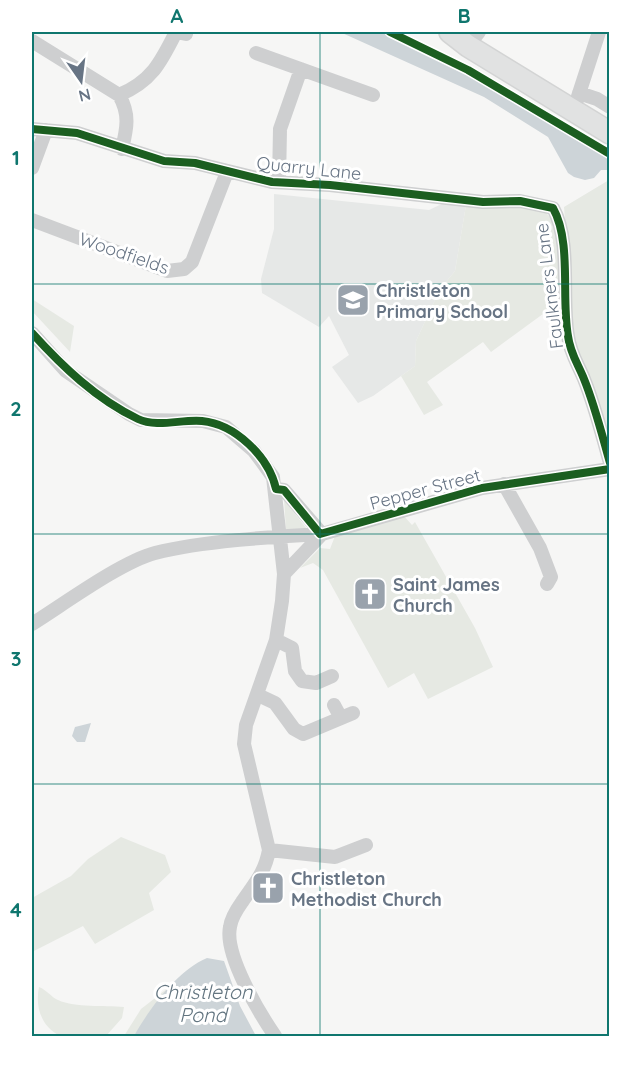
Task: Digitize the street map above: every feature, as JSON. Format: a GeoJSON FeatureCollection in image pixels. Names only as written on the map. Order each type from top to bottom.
{"type":"FeatureCollection","features":[{"type":"Feature","properties":{"kind":"highway"},"geometry":{"type":"LineString","coordinates":[[450,32],[474,39],[576,102],[609,133]]}},
{"type":"Feature","properties":{"kind":"street"},"geometry":{"type":"LineString","coordinates":[[119,95],[133,89],[157,69],[179,32]]}},
{"type":"Feature","properties":{"kind":"street"},"geometry":{"type":"LineString","coordinates":[[599,32],[576,102],[597,99],[609,107]]}},
{"type":"Feature","properties":{"kind":"street"},"geometry":{"type":"LineString","coordinates":[[37,38],[119,95],[126,108],[128,122],[122,149]]}},
{"type":"Feature","properties":{"kind":"street"},"geometry":{"type":"LineString","coordinates":[[256,53],[373,95]]}},
{"type":"Feature","properties":{"kind":"street"},"geometry":{"type":"LineString","coordinates":[[279,182],[280,129],[301,69]]}},
{"type":"Feature","properties":{"kind":"street"},"geometry":{"type":"LineString","coordinates":[[32,168],[39,129]]}},
{"type":"Feature","properties":{"kind":"street","name":"Quarry Lane"},"geometry":{"type":"LineString","coordinates":[[39,129],[77,133],[164,161],[195,163],[279,182],[330,184],[483,202],[520,201],[553,208]]}},
{"type":"Feature","properties":{"kind":"street","name":"Woodfields"},"geometry":{"type":"LineString","coordinates":[[32,220],[167,271],[176,272],[192,262],[227,172]]}},
{"type":"Feature","properties":{"kind":"street","name":"Faulkners Lane"},"geometry":{"type":"LineString","coordinates":[[553,208],[559,219],[567,334],[572,355],[584,379],[609,463]]}},
{"type":"Feature","properties":{"kind":"street"},"geometry":{"type":"LineString","coordinates":[[32,333],[66,371],[141,420],[203,421],[226,427],[254,451],[273,477],[284,574],[276,640],[246,725],[244,744],[269,850],[266,867],[242,903],[230,927],[229,935],[241,977],[258,1011],[275,1036]]}},
{"type":"Feature","properties":{"kind":"street","name":"Pepper Street"},"geometry":{"type":"LineString","coordinates":[[32,624],[129,565],[154,554],[280,537],[321,534],[447,496],[504,484],[609,469]]}},
{"type":"Feature","properties":{"kind":"street"},"geometry":{"type":"LineString","coordinates":[[504,484],[540,548],[551,577],[548,584]]}},
{"type":"Feature","properties":{"kind":"street"},"geometry":{"type":"LineString","coordinates":[[276,489],[284,490],[321,534]]}},
{"type":"Feature","properties":{"kind":"street","name":"Pepper Street"},"geometry":{"type":"LineString","coordinates":[[284,574],[321,534]]}},
{"type":"Feature","properties":{"kind":"street"},"geometry":{"type":"LineString","coordinates":[[276,640],[292,648],[295,671],[302,681],[316,684],[332,676]]}},
{"type":"Feature","properties":{"kind":"street"},"geometry":{"type":"LineString","coordinates":[[258,695],[275,703],[294,729],[303,734],[347,716],[334,705]]}},
{"type":"Feature","properties":{"kind":"street"},"geometry":{"type":"LineString","coordinates":[[342,839],[348,853]]}},
{"type":"Feature","properties":{"kind":"street"},"geometry":{"type":"LineString","coordinates":[[269,850],[325,857],[348,853],[366,845]]}},
{"type":"Feature","properties":{"kind":"shaded area"},"geometry":{"type":"Polygon","coordinates":[[[609,180],[609,440],[575,349],[564,207],[609,180]]]}},
{"type":"Feature","properties":{"kind":"shaded area","name":"Christleton Primary School"},"geometry":{"type":"Polygon","coordinates":[[[274,194],[429,210],[446,202],[466,205],[455,271],[440,289],[416,341],[415,366],[373,396],[358,403],[332,367],[349,355],[329,316],[319,327],[262,293],[261,279],[274,229],[274,194]]]}},
{"type":"Feature","properties":{"kind":"shaded area"},"geometry":{"type":"Polygon","coordinates":[[[466,205],[517,205],[544,210],[556,225],[560,284],[558,303],[491,352],[483,342],[427,382],[443,405],[424,415],[401,376],[415,366],[416,341],[440,289],[455,271],[466,205]]]}},
{"type":"Feature","properties":{"kind":"shaded area"},"geometry":{"type":"Polygon","coordinates":[[[32,299],[74,326],[70,352],[32,311],[32,299]]]}},
{"type":"Feature","properties":{"kind":"shaded area"},"geometry":{"type":"Polygon","coordinates":[[[284,500],[307,529],[286,529],[284,500]]]}},
{"type":"Feature","properties":{"kind":"shaded area"},"geometry":{"type":"Polygon","coordinates":[[[403,515],[412,525],[415,522],[475,628],[493,667],[428,699],[414,673],[388,688],[323,570],[313,563],[300,568],[320,548],[330,549],[335,536],[403,515]]]}},
{"type":"Feature","properties":{"kind":"shaded area"},"geometry":{"type":"Polygon","coordinates":[[[121,837],[165,855],[171,872],[149,893],[154,910],[95,944],[83,926],[32,952],[32,898],[71,876],[88,859],[121,837]]]}},
{"type":"Feature","properties":{"kind":"shaded area"},"geometry":{"type":"Polygon","coordinates":[[[173,984],[134,1036],[124,1036],[141,1009],[173,984]]]}},
{"type":"Feature","properties":{"kind":"shaded area"},"geometry":{"type":"Polygon","coordinates":[[[39,987],[65,1003],[124,1007],[122,1018],[106,1036],[60,1036],[48,1027],[41,1015],[38,1002],[39,987]]]}},
{"type":"Feature","properties":{"kind":"water"},"geometry":{"type":"Polygon","coordinates":[[[340,32],[385,32],[431,52],[608,154],[609,170],[601,170],[594,178],[585,180],[574,177],[568,173],[548,137],[484,97],[340,32]]]}},
{"type":"Feature","properties":{"kind":"water"},"geometry":{"type":"Polygon","coordinates":[[[91,723],[85,742],[77,742],[72,736],[75,727],[91,723]]]}},
{"type":"Feature","properties":{"kind":"water","name":"Christleton Pond"},"geometry":{"type":"Polygon","coordinates":[[[207,958],[224,961],[240,1006],[256,1036],[134,1036],[165,991],[185,971],[207,958]]]}},
{"type":"Feature","properties":{"kind":"cycle path"},"geometry":{"type":"LineString","coordinates":[[390,32],[468,70],[610,154]]}},
{"type":"Feature","properties":{"kind":"cycle path"},"geometry":{"type":"LineString","coordinates":[[32,129],[77,133],[164,161],[195,163],[272,182],[330,185],[483,202],[520,201],[553,208],[559,222],[564,253],[566,321],[569,342],[592,400],[610,463]]}},
{"type":"Feature","properties":{"kind":"cycle path"},"geometry":{"type":"LineString","coordinates":[[32,333],[80,381],[108,402],[138,419],[153,423],[202,421],[214,423],[238,435],[249,444],[266,465],[276,489],[284,490],[320,534],[482,488],[610,469]]}},
{"type":"Feature","properties":{"kind":"place","name":"Christleton Primary School"},"geometry":{"type":"Point","coordinates":[353,300]}},
{"type":"Feature","properties":{"kind":"place","name":"Saint James Church"},"geometry":{"type":"Point","coordinates":[370,594]}},
{"type":"Feature","properties":{"kind":"place","name":"Christleton Methodist Church"},"geometry":{"type":"Point","coordinates":[268,888]}}]}
